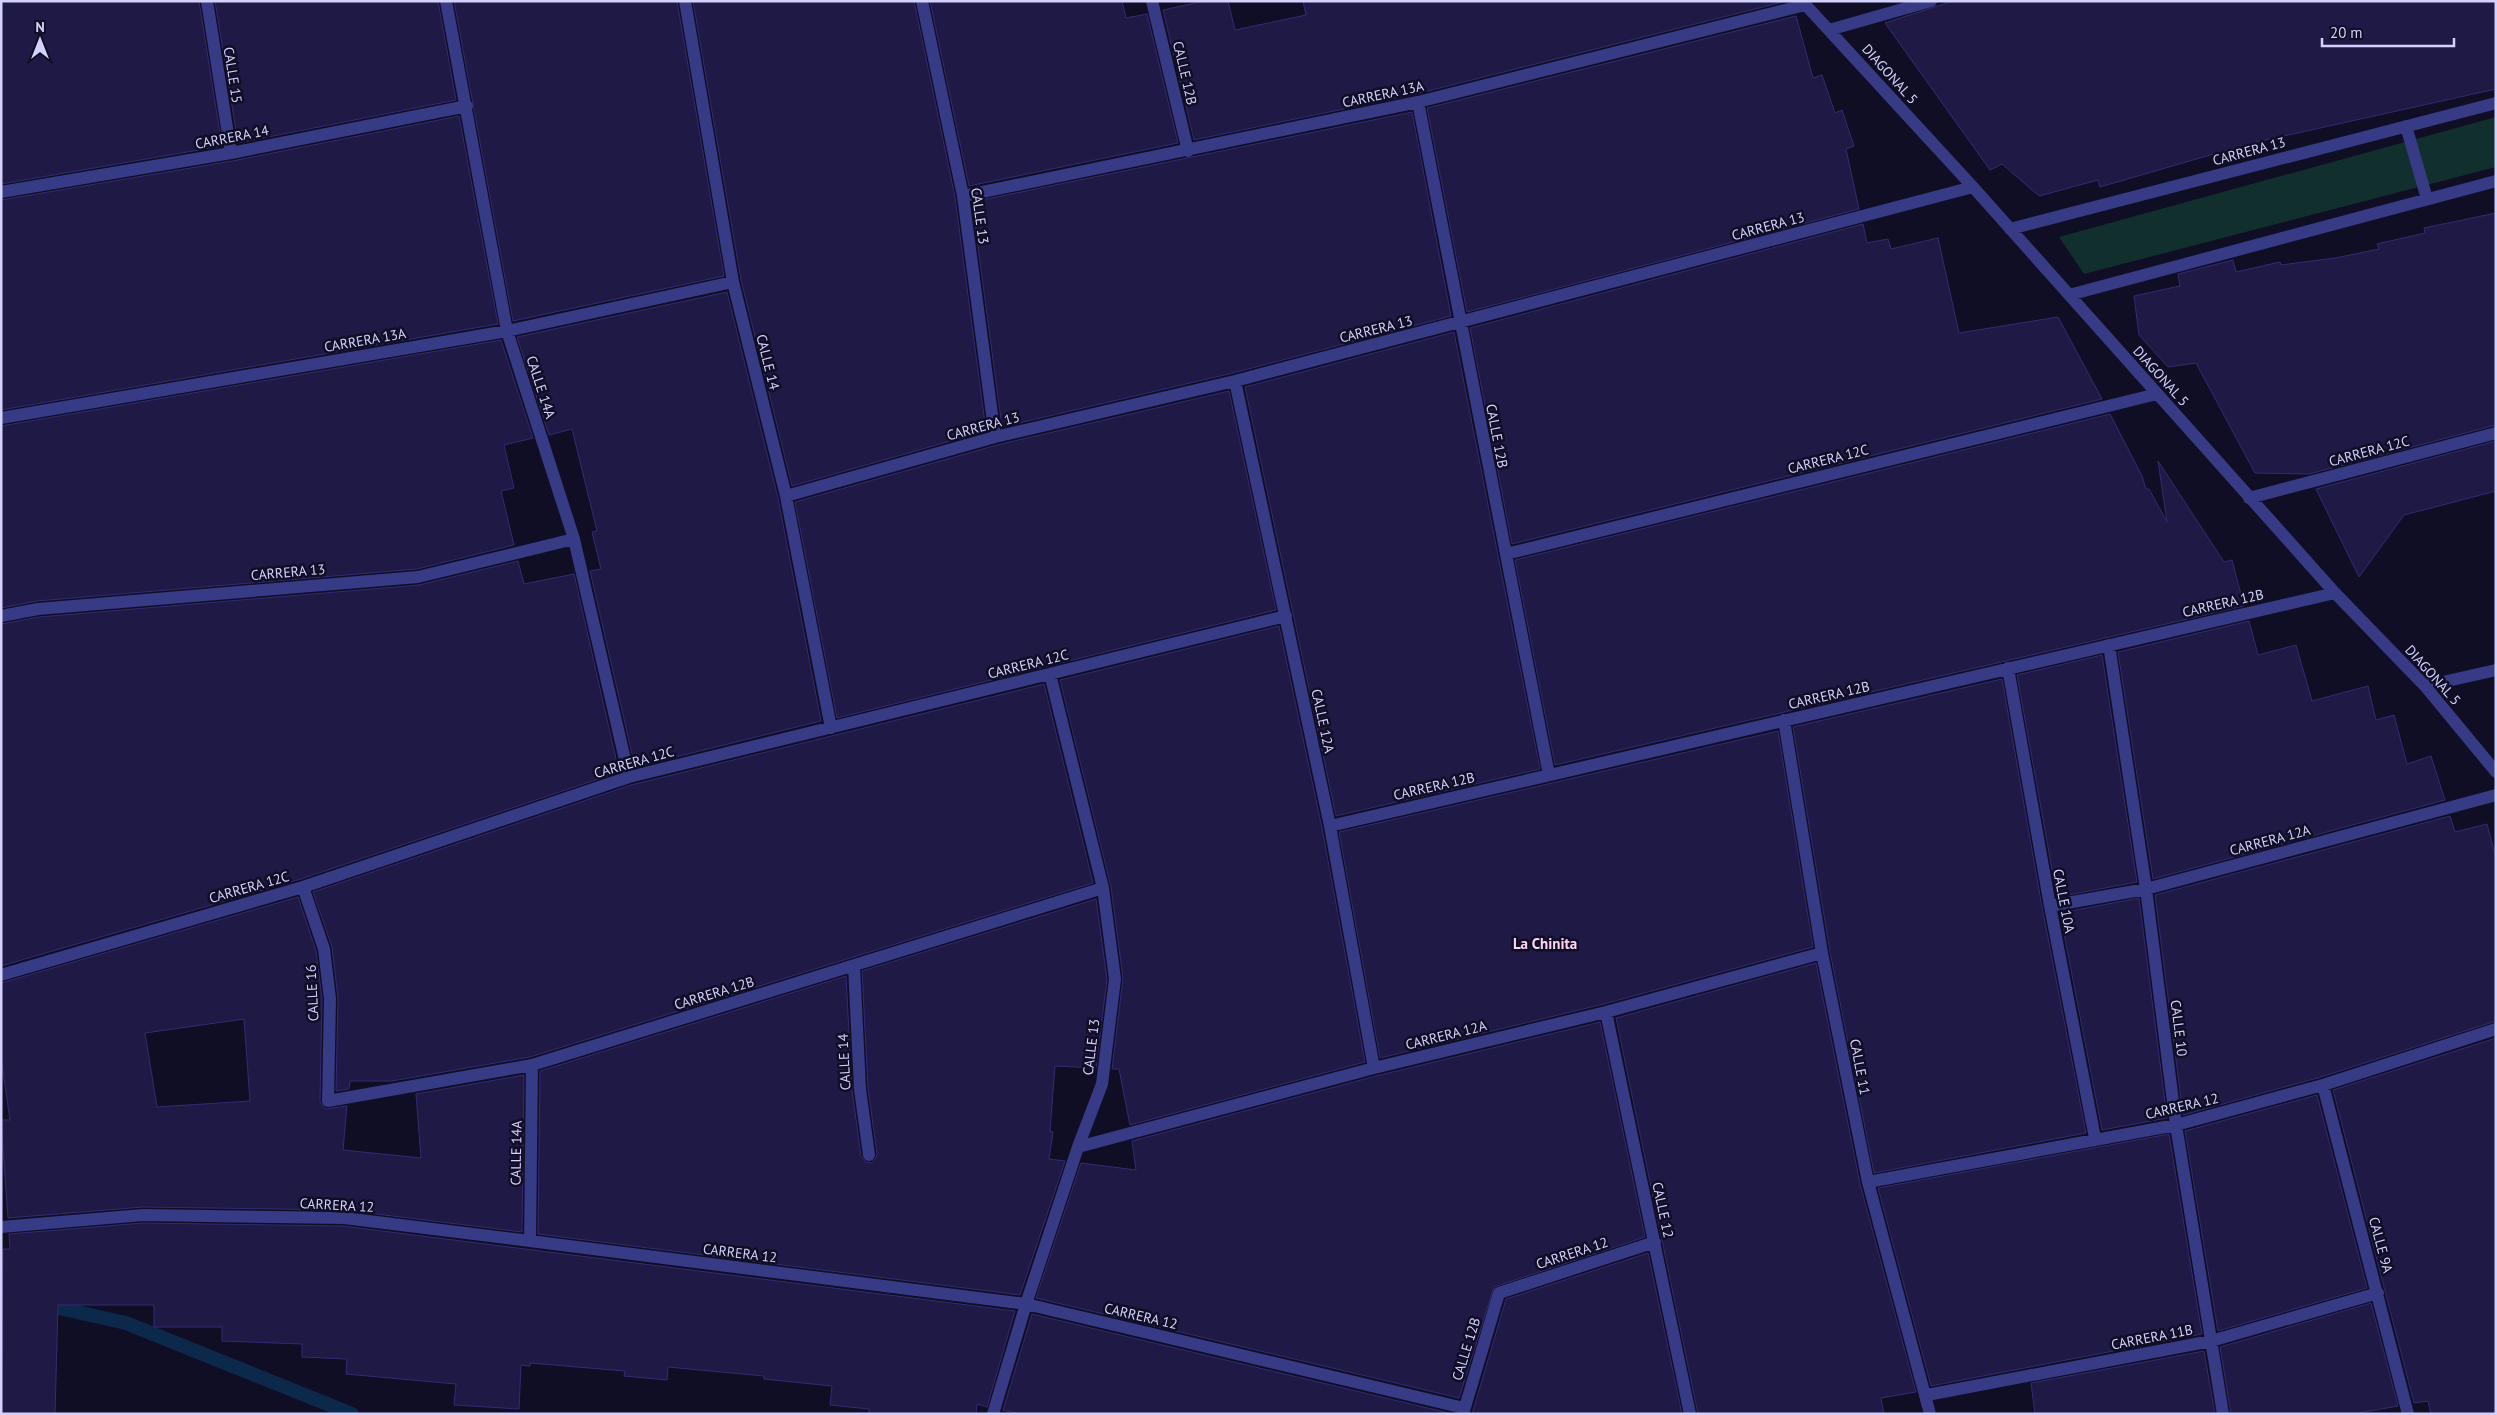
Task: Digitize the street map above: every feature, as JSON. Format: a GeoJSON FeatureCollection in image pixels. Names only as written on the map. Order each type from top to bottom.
{"type":"FeatureCollection","features":[{"type":"Feature","properties":{"kind":"street","name":"CALLE 15"},"geometry":{"type":"LineString","coordinates":[[207,1],[231,153]]}},
{"type":"Feature","properties":{"kind":"street","name":"CALLE 14A"},"geometry":{"type":"LineString","coordinates":[[446,1],[507,331],[574,539],[629,777]]}},
{"type":"Feature","properties":{"kind":"street","name":"CALLE 14"},"geometry":{"type":"LineString","coordinates":[[686,1],[733,282],[786,496],[831,728]]}},
{"type":"Feature","properties":{"kind":"street","name":"CALLE 13"},"geometry":{"type":"LineString","coordinates":[[922,1],[963,196],[996,437]]}},
{"type":"Feature","properties":{"kind":"street","name":"CALLE 12B"},"geometry":{"type":"LineString","coordinates":[[1152,1],[1188,152]]}},
{"type":"Feature","properties":{"kind":"street"},"geometry":{"type":"LineString","coordinates":[[1829,30],[1931,1]]}},
{"type":"Feature","properties":{"kind":"street","name":"CARRERA 13A"},"geometry":{"type":"LineString","coordinates":[[963,196],[1188,152],[1418,102],[1803,3]]}},
{"type":"Feature","properties":{"kind":"street","name":"DIAGONAL 5"},"geometry":{"type":"LineString","coordinates":[[1803,3],[1973,187],[2335,593],[2425,686],[2496,772]]}},
{"type":"Feature","properties":{"kind":"street","name":"CALLE 12B"},"geometry":{"type":"LineString","coordinates":[[1418,102],[1459,323],[1549,775]]}},
{"type":"Feature","properties":{"kind":"street","name":"CARRERA 13"},"geometry":{"type":"LineString","coordinates":[[2010,229],[2496,103]]}},
{"type":"Feature","properties":{"kind":"street","name":"CARRERA 14"},"geometry":{"type":"LineString","coordinates":[[1,192],[231,153],[466,106]]}},
{"type":"Feature","properties":{"kind":"street"},"geometry":{"type":"LineString","coordinates":[[2406,126],[2427,199]]}},
{"type":"Feature","properties":{"kind":"street"},"geometry":{"type":"LineString","coordinates":[[2069,295],[2496,181]]}},
{"type":"Feature","properties":{"kind":"street","name":"CARRERA 13"},"geometry":{"type":"LineString","coordinates":[[786,496],[996,437],[1235,381],[1973,187]]}},
{"type":"Feature","properties":{"kind":"street","name":"CARRERA 13A"},"geometry":{"type":"LineString","coordinates":[[1,418],[507,331],[733,282]]}},
{"type":"Feature","properties":{"kind":"street","name":"CALLE 12A"},"geometry":{"type":"LineString","coordinates":[[1235,381],[1330,826],[1374,1068]]}},
{"type":"Feature","properties":{"kind":"street","name":"CARRERA 12C"},"geometry":{"type":"LineString","coordinates":[[1506,554],[2157,394]]}},
{"type":"Feature","properties":{"kind":"street","name":"CARRERA 12C"},"geometry":{"type":"LineString","coordinates":[[2249,498],[2496,433]]}},
{"type":"Feature","properties":{"kind":"street","name":"CARRERA 13"},"geometry":{"type":"LineString","coordinates":[[1,616],[58,607],[418,577],[574,539]]}},
{"type":"Feature","properties":{"kind":"street","name":"CARRERA 12B"},"geometry":{"type":"LineString","coordinates":[[1330,826],[2335,593]]}},
{"type":"Feature","properties":{"kind":"street","name":"CARRERA 12C"},"geometry":{"type":"LineString","coordinates":[[1,975],[303,887],[629,777],[1286,616]]}},
{"type":"Feature","properties":{"kind":"street","name":"CALLE 10"},"geometry":{"type":"LineString","coordinates":[[2109,645],[2146,889],[2176,1125],[2223,1414]]}},
{"type":"Feature","properties":{"kind":"street","name":"CALLE 10A"},"geometry":{"type":"LineString","coordinates":[[2008,668],[2050,906],[2095,1138]]}},
{"type":"Feature","properties":{"kind":"street"},"geometry":{"type":"LineString","coordinates":[[2425,686],[2496,670]]}},
{"type":"Feature","properties":{"kind":"street","name":"CALLE 13"},"geometry":{"type":"LineString","coordinates":[[993,1414],[1026,1304],[1078,1147],[1102,1084],[1115,979],[1103,888],[1050,674]]}},
{"type":"Feature","properties":{"kind":"street","name":"CALLE 11"},"geometry":{"type":"LineString","coordinates":[[1784,720],[1822,953],[1868,1182],[1927,1395],[1930,1414]]}},
{"type":"Feature","properties":{"kind":"street","name":"CARRERA 12A"},"geometry":{"type":"LineString","coordinates":[[2050,906],[2146,889],[2496,795]]}},
{"type":"Feature","properties":{"kind":"street","name":"CALLE 16"},"geometry":{"type":"LineString","coordinates":[[303,887],[324,949],[329,990],[328,1101]]}},
{"type":"Feature","properties":{"kind":"street","name":"CARRERA 12B"},"geometry":{"type":"LineString","coordinates":[[328,1101],[532,1065],[1103,888]]}},
{"type":"Feature","properties":{"kind":"street","name":"CARRERA 12A"},"geometry":{"type":"LineString","coordinates":[[1078,1147],[1374,1068],[1606,1012],[1822,953]]}},
{"type":"Feature","properties":{"kind":"street","name":"CALLE 14"},"geometry":{"type":"LineString","coordinates":[[854,966],[860,1089],[869,1155]]}},
{"type":"Feature","properties":{"kind":"street","name":"CALLE 12"},"geometry":{"type":"LineString","coordinates":[[1606,1012],[1690,1414]]}},
{"type":"Feature","properties":{"kind":"street","name":"CARRERA 12"},"geometry":{"type":"LineString","coordinates":[[1868,1182],[2095,1138],[2176,1125],[2323,1085],[2496,1029]]}},
{"type":"Feature","properties":{"kind":"street","name":"CALLE 14A"},"geometry":{"type":"LineString","coordinates":[[530,1241],[532,1065]]}},
{"type":"Feature","properties":{"kind":"street","name":"CALLE 9A"},"geometry":{"type":"LineString","coordinates":[[2323,1085],[2408,1414]]}},
{"type":"Feature","properties":{"kind":"street","name":"CARRERA 12"},"geometry":{"type":"LineString","coordinates":[[1,1227],[143,1215],[344,1218],[530,1241],[1026,1304],[1463,1411]]}},
{"type":"Feature","properties":{"kind":"street","name":"CARRERA 12"},"geometry":{"type":"LineString","coordinates":[[1499,1293],[1655,1242]]}},
{"type":"Feature","properties":{"kind":"street","name":"CALLE 12B"},"geometry":{"type":"LineString","coordinates":[[1463,1411],[1499,1293]]}},
{"type":"Feature","properties":{"kind":"street","name":"CARRERA 11B"},"geometry":{"type":"LineString","coordinates":[[1927,1395],[2211,1341],[2378,1293]]}},
{"type":"Feature","properties":{"kind":"green space"},"geometry":{"type":"Polygon","coordinates":[[[2496,117],[2496,167],[2084,274],[2059,237],[2496,117]]]}},
{"type":"Feature","properties":{"kind":"building"},"geometry":{"type":"Polygon","coordinates":[[[1,1],[199,1],[222,146],[1,184],[1,1]]]}},
{"type":"Feature","properties":{"kind":"building"},"geometry":{"type":"Polygon","coordinates":[[[215,1],[438,1],[456,100],[238,143],[215,1]]]}},
{"type":"Feature","properties":{"kind":"building"},"geometry":{"type":"Polygon","coordinates":[[[454,1],[677,1],[724,276],[513,321],[454,1]]]}},
{"type":"Feature","properties":{"kind":"building"},"geometry":{"type":"Polygon","coordinates":[[[693,1],[914,1],[955,197],[986,431],[792,486],[741,280],[693,1]]]}},
{"type":"Feature","properties":{"kind":"building"},"geometry":{"type":"Polygon","coordinates":[[[930,1],[1122,1],[1126,18],[1147,14],[1178,143],[969,186],[930,1]]]}},
{"type":"Feature","properties":{"kind":"building"},"geometry":{"type":"Polygon","coordinates":[[[1204,1],[1228,1],[1235,30],[1306,15],[1303,1],[1787,1],[1416,94],[1194,140],[1163,10],[1204,1]]]}},
{"type":"Feature","properties":{"kind":"building"},"geometry":{"type":"Polygon","coordinates":[[[1953,1],[2496,1],[2496,89],[2248,144],[2100,187],[2098,180],[2039,196],[2002,164],[1990,170],[1885,23],[1953,1]]]}},
{"type":"Feature","properties":{"kind":"building"},"geometry":{"type":"Polygon","coordinates":[[[1796,16],[1813,78],[1822,75],[1835,113],[1842,110],[1854,146],[1846,149],[1859,209],[1467,312],[1427,108],[1796,16]]]}},
{"type":"Feature","properties":{"kind":"building"},"geometry":{"type":"Polygon","coordinates":[[[1412,112],[1451,316],[1233,373],[1002,427],[972,202],[1412,112]]]}},
{"type":"Feature","properties":{"kind":"building"},"geometry":{"type":"Polygon","coordinates":[[[459,116],[498,324],[1,410],[1,200],[232,161],[459,116]]]}},
{"type":"Feature","properties":{"kind":"building"},"geometry":{"type":"Polygon","coordinates":[[[2496,213],[2496,425],[2309,474],[2255,473],[2196,363],[2168,367],[2139,335],[2134,296],[2180,286],[2178,274],[2233,260],[2236,272],[2280,262],[2281,265],[2335,258],[2379,249],[2377,244],[2425,233],[2424,228],[2496,213]]]}},
{"type":"Feature","properties":{"kind":"building"},"geometry":{"type":"Polygon","coordinates":[[[1863,224],[1867,243],[1888,239],[1891,249],[1938,238],[1959,333],[2058,317],[2102,399],[1512,544],[1470,328],[1863,224]]]}},
{"type":"Feature","properties":{"kind":"building"},"geometry":{"type":"Polygon","coordinates":[[[727,292],[778,498],[821,721],[635,767],[590,571],[601,569],[592,532],[597,531],[572,429],[549,435],[517,337],[727,292]]]}},
{"type":"Feature","properties":{"kind":"building"},"geometry":{"type":"Polygon","coordinates":[[[1454,332],[1540,769],[1336,816],[1245,387],[1454,332]]]}},
{"type":"Feature","properties":{"kind":"building"},"geometry":{"type":"Polygon","coordinates":[[[501,340],[533,438],[504,445],[514,488],[501,491],[514,545],[417,569],[37,601],[1,608],[1,426],[501,340]]]}},
{"type":"Feature","properties":{"kind":"building"},"geometry":{"type":"Polygon","coordinates":[[[1229,391],[1276,610],[837,718],[795,502],[997,445],[1229,391]]]}},
{"type":"Feature","properties":{"kind":"building"},"geometry":{"type":"Polygon","coordinates":[[[2110,414],[2142,476],[2146,489],[2149,489],[2167,522],[2158,461],[2224,562],[2232,560],[2244,606],[1555,765],[1515,560],[2110,414]]]}},
{"type":"Feature","properties":{"kind":"building"},"geometry":{"type":"Polygon","coordinates":[[[2496,441],[2496,491],[2404,515],[2359,577],[2316,489],[2496,441]]]}},
{"type":"Feature","properties":{"kind":"building"},"geometry":{"type":"Polygon","coordinates":[[[518,561],[524,584],[574,574],[619,772],[301,879],[1,966],[1,624],[39,617],[419,585],[518,561]]]}},
{"type":"Feature","properties":{"kind":"building"},"geometry":{"type":"Polygon","coordinates":[[[2249,621],[2258,655],[2296,645],[2312,701],[2368,686],[2376,720],[2394,715],[2407,764],[2431,756],[2445,800],[2153,879],[2118,652],[2249,621]]]}},
{"type":"Feature","properties":{"kind":"building"},"geometry":{"type":"Polygon","coordinates":[[[1279,626],[1322,828],[1365,1062],[1130,1125],[1119,1069],[1112,1069],[1123,978],[1111,887],[1060,680],[1279,626]]]}},
{"type":"Feature","properties":{"kind":"building"},"geometry":{"type":"Polygon","coordinates":[[[2102,655],[2137,882],[2057,897],[2017,675],[2102,655]]]}},
{"type":"Feature","properties":{"kind":"building"},"geometry":{"type":"Polygon","coordinates":[[[2002,679],[2042,907],[2086,1133],[1874,1173],[1830,952],[1793,727],[2002,679]]]}},
{"type":"Feature","properties":{"kind":"building"},"geometry":{"type":"Polygon","coordinates":[[[1044,684],[1093,883],[530,1057],[392,1081],[350,1081],[349,1089],[336,1091],[338,998],[332,947],[313,892],[631,785],[1044,684]]]}},
{"type":"Feature","properties":{"kind":"building"},"geometry":{"type":"Polygon","coordinates":[[[1778,731],[1813,947],[1604,1004],[1380,1058],[1339,832],[1778,731]]]}},
{"type":"Feature","properties":{"kind":"building"},"geometry":{"type":"Polygon","coordinates":[[[2450,816],[2455,832],[2487,824],[2496,858],[2496,1021],[2321,1077],[2183,1115],[2155,895],[2450,816]]]}},
{"type":"Feature","properties":{"kind":"building"},"geometry":{"type":"Polygon","coordinates":[[[298,897],[316,951],[322,999],[320,1101],[325,1109],[347,1106],[343,1150],[421,1158],[416,1094],[524,1075],[522,1232],[344,1210],[143,1207],[8,1218],[1,1120],[10,1120],[1,1058],[1,983],[298,897]],[[244,1019],[145,1033],[157,1107],[250,1101],[244,1019]]]}},
{"type":"Feature","properties":{"kind":"building"},"geometry":{"type":"Polygon","coordinates":[[[2139,898],[2167,1118],[2102,1130],[2060,913],[2139,898]]]}},
{"type":"Feature","properties":{"kind":"building"},"geometry":{"type":"Polygon","coordinates":[[[1096,899],[1107,979],[1096,1068],[1055,1066],[1050,1131],[1053,1132],[1049,1159],[1065,1161],[1020,1295],[538,1234],[540,1071],[846,976],[852,1090],[861,1156],[866,1162],[871,1163],[877,1154],[868,1088],[862,971],[1096,899]]]}},
{"type":"Feature","properties":{"kind":"building"},"geometry":{"type":"Polygon","coordinates":[[[1816,963],[1860,1184],[1916,1392],[1881,1398],[1884,1414],[1698,1414],[1616,1018],[1816,963]]]}},
{"type":"Feature","properties":{"kind":"building"},"geometry":{"type":"Polygon","coordinates":[[[1600,1022],[1645,1237],[1494,1287],[1459,1398],[1036,1298],[1081,1163],[1136,1170],[1132,1141],[1376,1076],[1600,1022]]]}},
{"type":"Feature","properties":{"kind":"building"},"geometry":{"type":"Polygon","coordinates":[[[2496,1038],[2496,1414],[2431,1414],[2428,1401],[2414,1403],[2333,1090],[2496,1038]]]}},
{"type":"Feature","properties":{"kind":"building"},"geometry":{"type":"Polygon","coordinates":[[[2317,1095],[2367,1288],[2218,1331],[2185,1131],[2317,1095]]]}},
{"type":"Feature","properties":{"kind":"building"},"geometry":{"type":"Polygon","coordinates":[[[2169,1134],[2202,1334],[1931,1386],[1878,1188],[2169,1134]]]}},
{"type":"Feature","properties":{"kind":"building"},"geometry":{"type":"Polygon","coordinates":[[[143,1223],[343,1226],[1015,1311],[987,1407],[977,1404],[976,1414],[869,1414],[869,1409],[830,1405],[832,1386],[764,1379],[764,1376],[668,1367],[667,1380],[624,1376],[625,1371],[530,1363],[530,1366],[521,1365],[519,1409],[454,1405],[456,1384],[346,1374],[347,1359],[302,1357],[302,1344],[222,1341],[222,1327],[154,1327],[154,1305],[58,1305],[55,1414],[1,1414],[3,1249],[10,1249],[9,1234],[143,1223]]]}},
{"type":"Feature","properties":{"kind":"building"},"geometry":{"type":"Polygon","coordinates":[[[1648,1253],[1682,1414],[1472,1414],[1506,1299],[1648,1253]]]}},
{"type":"Feature","properties":{"kind":"building"},"geometry":{"type":"Polygon","coordinates":[[[2371,1303],[2398,1406],[2353,1414],[2231,1414],[2220,1347],[2371,1303]]]}},
{"type":"Feature","properties":{"kind":"building"},"geometry":{"type":"Polygon","coordinates":[[[1032,1314],[1453,1414],[1019,1414],[1003,1410],[1032,1314]]]}},
{"type":"Feature","properties":{"kind":"building"},"geometry":{"type":"Polygon","coordinates":[[[2204,1351],[2215,1414],[2035,1414],[2031,1383],[2204,1351]]]}},
{"type":"Feature","properties":{"kind":"waterway"},"geometry":{"type":"LineString","coordinates":[[41,1304],[126,1323],[352,1414]]}},
{"type":"Feature","properties":{"kind":"district","name":"La Chinita"},"geometry":{"type":"Point","coordinates":[1545,944]}}]}
